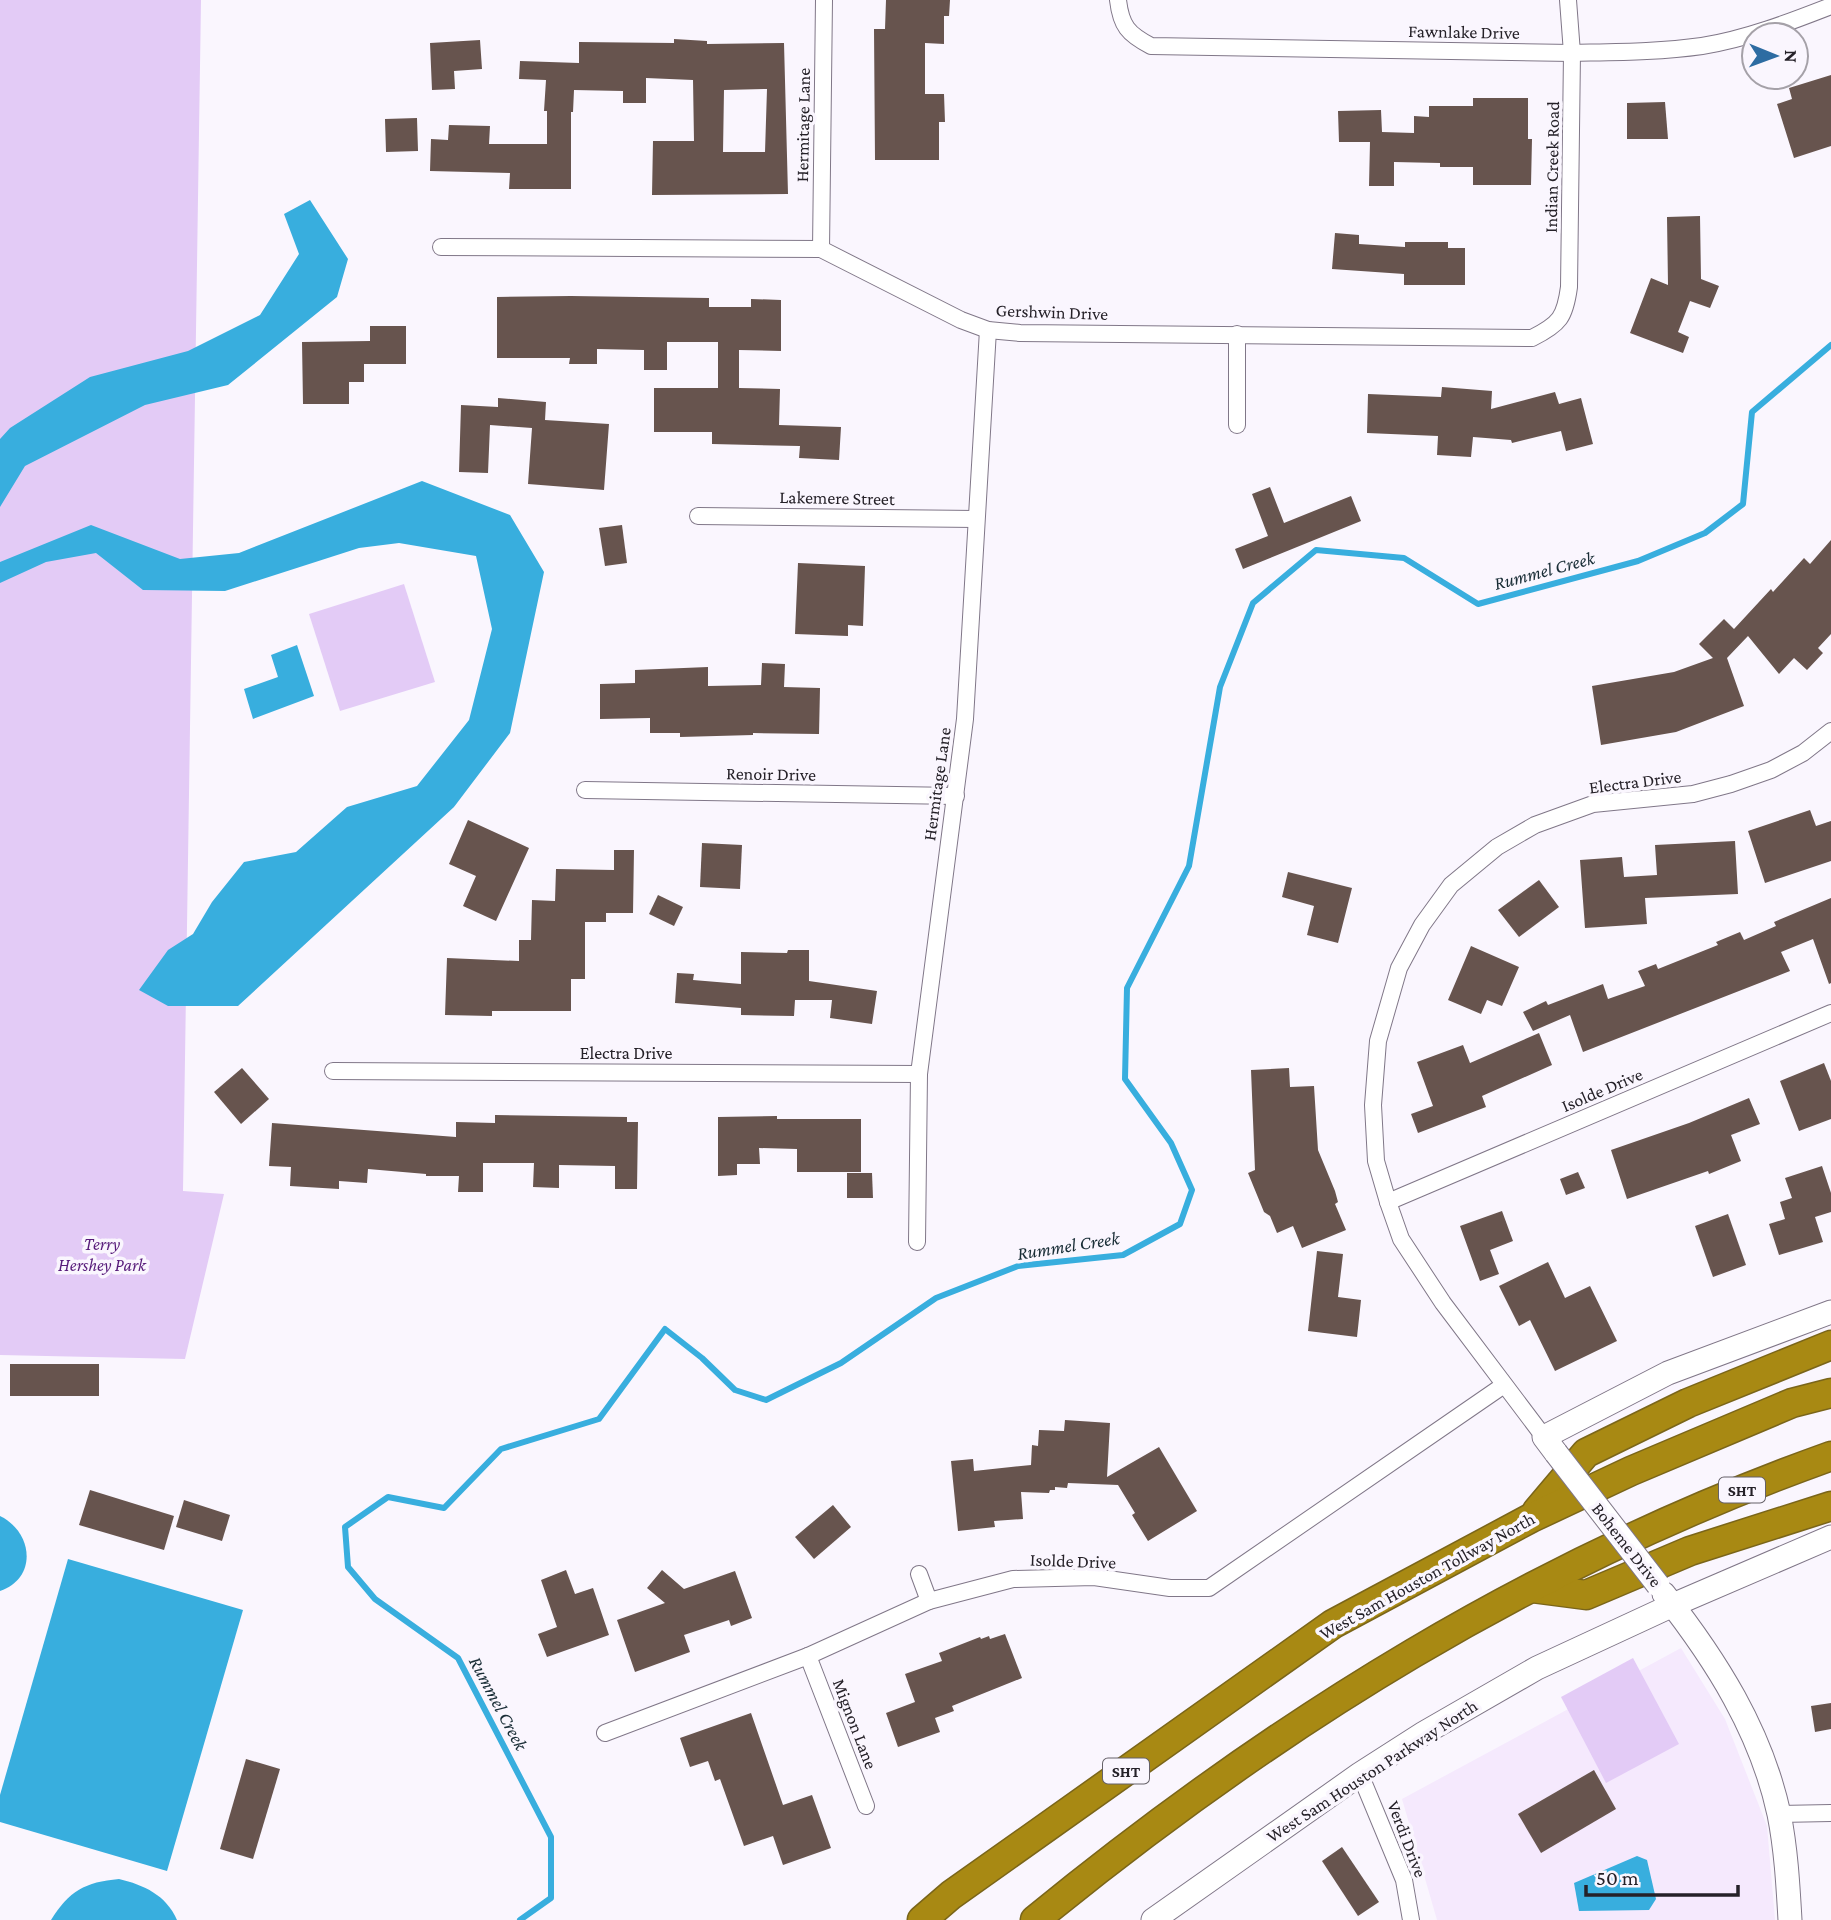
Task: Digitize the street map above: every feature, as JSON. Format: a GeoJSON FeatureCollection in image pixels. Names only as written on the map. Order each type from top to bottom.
{"type":"FeatureCollection","features":[{"type":"Feature","properties":{"kind":"highway"},"geometry":{"type":"LineString","coordinates":[[1531,1518],[1586,1453],[1688,1403],[1831,1345]]}},
{"type":"Feature","properties":{"kind":"highway","name":"West Sam Houston Tollway North"},"geometry":{"type":"LineString","coordinates":[[922,1920],[951,1895],[1333,1625],[1531,1518],[1631,1471],[1792,1403],[1831,1393]]}},
{"type":"Feature","properties":{"kind":"highway","name":"SHT"},"geometry":{"type":"LineString","coordinates":[[1035,1920],[1178,1807],[1289,1730],[1394,1664],[1532,1588],[1676,1518],[1831,1456]]}},
{"type":"Feature","properties":{"kind":"highway"},"geometry":{"type":"LineString","coordinates":[[1532,1588],[1586,1595],[1690,1551],[1831,1506]]}},
{"type":"Feature","properties":{"kind":"main road"},"geometry":{"type":"LineString","coordinates":[[1550,1445],[1668,1373],[1831,1312]]}},
{"type":"Feature","properties":{"kind":"main road","name":"Boheme Drive"},"geometry":{"type":"LineString","coordinates":[[1550,1445],[1673,1605],[1739,1702],[1762,1754],[1779,1814],[1786,1860],[1790,1920]]}},
{"type":"Feature","properties":{"kind":"main road","name":"West Sam Houston Parkway North"},"geometry":{"type":"LineString","coordinates":[[1153,1920],[1360,1774],[1424,1733],[1537,1668],[1673,1605],[1831,1537]]}},
{"type":"Feature","properties":{"kind":"street","name":"Hermitage Lane"},"geometry":{"type":"LineString","coordinates":[[821,249],[824,0]]}},
{"type":"Feature","properties":{"kind":"street","name":"Fawnlake Drive"},"geometry":{"type":"LineString","coordinates":[[1118,0],[1120,19],[1134,37],[1151,46],[1572,53],[1639,52],[1703,46],[1783,25],[1831,6]]}},
{"type":"Feature","properties":{"kind":"street","name":"Indian Creek Road"},"geometry":{"type":"LineString","coordinates":[[1551,328],[1566,311],[1569,287],[1572,53],[1568,0]]}},
{"type":"Feature","properties":{"kind":"street","name":"Gershwin Drive"},"geometry":{"type":"LineString","coordinates":[[441,247],[821,249],[961,320],[988,330],[1020,333],[1515,339],[1532,338],[1551,328]]}},
{"type":"Feature","properties":{"kind":"street","name":"Hermitage Lane"},"geometry":{"type":"LineString","coordinates":[[917,1242],[919,1074],[965,719],[988,330]]}},
{"type":"Feature","properties":{"kind":"street"},"geometry":{"type":"LineString","coordinates":[[1237,334],[1237,425]]}},
{"type":"Feature","properties":{"kind":"street","name":"Lakemere Street"},"geometry":{"type":"LineString","coordinates":[[698,516],[976,519]]}},
{"type":"Feature","properties":{"kind":"street","name":"Electra Drive"},"geometry":{"type":"LineString","coordinates":[[1388,1202],[1376,1161],[1373,1105],[1378,1041],[1399,968],[1422,925],[1451,885],[1497,847],[1535,825],[1593,804],[1693,794],[1731,784],[1771,770],[1803,753],[1831,731]]}},
{"type":"Feature","properties":{"kind":"street","name":"Renoir Drive"},"geometry":{"type":"LineString","coordinates":[[585,790],[956,796]]}},
{"type":"Feature","properties":{"kind":"street","name":"Isolde Drive"},"geometry":{"type":"LineString","coordinates":[[1388,1202],[1831,1013]]}},
{"type":"Feature","properties":{"kind":"street","name":"Electra Drive"},"geometry":{"type":"LineString","coordinates":[[333,1071],[919,1074]]}},
{"type":"Feature","properties":{"kind":"street","name":"Boheme Drive"},"geometry":{"type":"LineString","coordinates":[[1388,1202],[1401,1239],[1443,1303],[1550,1445]]}},
{"type":"Feature","properties":{"kind":"street","name":"Isolde Drive"},"geometry":{"type":"LineString","coordinates":[[605,1733],[808,1656],[929,1601],[1013,1579],[1094,1577],[1170,1588],[1209,1588],[1504,1385]]}},
{"type":"Feature","properties":{"kind":"street"},"geometry":{"type":"LineString","coordinates":[[919,1574],[929,1601]]}},
{"type":"Feature","properties":{"kind":"street","name":"Mignon Lane"},"geometry":{"type":"LineString","coordinates":[[808,1656],[866,1806]]}},
{"type":"Feature","properties":{"kind":"street","name":"Verdi Drive"},"geometry":{"type":"LineString","coordinates":[[1360,1774],[1404,1881],[1411,1920]]}},
{"type":"Feature","properties":{"kind":"street"},"geometry":{"type":"LineString","coordinates":[[1779,1814],[1831,1813]]}},
{"type":"Feature","properties":{"kind":"shaded area"},"geometry":{"type":"Polygon","coordinates":[[[1681,1648],[1725,1719],[1767,1826],[1775,1920],[1437,1920],[1402,1799],[1681,1648]]]}},
{"type":"Feature","properties":{"kind":"green space","name":"Terry Hershey Park"},"geometry":{"type":"Polygon","coordinates":[[[0,0],[201,0],[183,1191],[224,1194],[185,1359],[0,1355],[0,0]]]}},
{"type":"Feature","properties":{"kind":"green space"},"geometry":{"type":"Polygon","coordinates":[[[404,584],[435,682],[340,711],[309,614],[404,584]]]}},
{"type":"Feature","properties":{"kind":"green space"},"geometry":{"type":"Polygon","coordinates":[[[1633,1658],[1679,1744],[1606,1783],[1561,1697],[1633,1658]]]}},
{"type":"Feature","properties":{"kind":"water"},"geometry":{"type":"Polygon","coordinates":[[[310,200],[348,259],[337,297],[228,385],[145,405],[25,466],[0,507],[0,439],[10,428],[90,377],[188,351],[260,315],[299,254],[284,214],[310,200]]]}},
{"type":"Feature","properties":{"kind":"water"},"geometry":{"type":"Polygon","coordinates":[[[422,481],[510,515],[544,572],[510,733],[454,807],[238,1006],[168,1006],[139,990],[168,950],[193,934],[212,902],[244,862],[296,852],[347,807],[417,786],[469,720],[492,629],[476,556],[399,543],[359,548],[225,591],[143,590],[96,553],[46,562],[0,583],[0,562],[91,525],[180,559],[239,553],[422,481]]]}},
{"type":"Feature","properties":{"kind":"water"},"geometry":{"type":"Polygon","coordinates":[[[297,645],[314,696],[253,719],[244,689],[278,677],[271,655],[297,645]]]}},
{"type":"Feature","properties":{"kind":"water"},"geometry":{"type":"Polygon","coordinates":[[[0,1516],[11,1523],[19,1533],[25,1543],[27,1555],[21,1576],[0,1591],[0,1516]]]}},
{"type":"Feature","properties":{"kind":"water"},"geometry":{"type":"Polygon","coordinates":[[[68,1559],[243,1610],[167,1871],[0,1822],[0,1795],[68,1559]]]}},
{"type":"Feature","properties":{"kind":"water"},"geometry":{"type":"Polygon","coordinates":[[[1637,1856],[1647,1860],[1656,1899],[1649,1910],[1579,1911],[1574,1883],[1637,1856]]]}},
{"type":"Feature","properties":{"kind":"water"},"geometry":{"type":"Polygon","coordinates":[[[119,1879],[153,1892],[167,1904],[177,1920],[51,1920],[64,1902],[79,1890],[119,1879]]]}},
{"type":"Feature","properties":{"kind":"building"},"geometry":{"type":"Polygon","coordinates":[[[886,0],[950,0],[949,16],[944,16],[944,44],[925,43],[925,94],[944,94],[945,122],[939,122],[939,160],[875,160],[874,29],[885,29],[886,0]]]}},
{"type":"Feature","properties":{"kind":"building"},"geometry":{"type":"Polygon","coordinates":[[[674,39],[707,41],[707,44],[784,43],[788,194],[652,195],[653,141],[694,141],[693,80],[646,78],[646,103],[623,103],[623,91],[574,90],[571,112],[571,189],[509,189],[510,173],[430,171],[431,139],[448,140],[449,125],[490,126],[489,144],[547,144],[547,111],[544,111],[546,80],[519,79],[520,61],[579,63],[579,42],[674,43],[674,39]],[[767,89],[724,90],[723,152],[765,152],[767,89]]]}},
{"type":"Feature","properties":{"kind":"building"},"geometry":{"type":"Polygon","coordinates":[[[480,40],[482,69],[454,71],[455,89],[432,90],[430,43],[480,40]]]}},
{"type":"Feature","properties":{"kind":"building"},"geometry":{"type":"Polygon","coordinates":[[[1831,75],[1831,146],[1794,158],[1777,104],[1792,99],[1790,91],[1810,91],[1810,82],[1831,75]]]}},
{"type":"Feature","properties":{"kind":"building"},"geometry":{"type":"Polygon","coordinates":[[[1473,98],[1528,98],[1528,139],[1532,139],[1531,185],[1473,185],[1473,167],[1394,162],[1394,186],[1369,186],[1370,142],[1339,142],[1338,111],[1381,110],[1382,132],[1414,133],[1414,116],[1429,117],[1429,106],[1473,106],[1473,98]]]}},
{"type":"Feature","properties":{"kind":"building"},"geometry":{"type":"Polygon","coordinates":[[[1665,102],[1668,139],[1627,139],[1627,103],[1665,102]]]}},
{"type":"Feature","properties":{"kind":"building"},"geometry":{"type":"Polygon","coordinates":[[[417,118],[418,151],[386,152],[385,119],[417,118]]]}},
{"type":"Feature","properties":{"kind":"building"},"geometry":{"type":"Polygon","coordinates":[[[1700,216],[1701,279],[1719,286],[1710,308],[1690,301],[1678,332],[1689,337],[1683,353],[1630,333],[1651,278],[1668,285],[1667,217],[1700,216]]]}},
{"type":"Feature","properties":{"kind":"building"},"geometry":{"type":"Polygon","coordinates":[[[1335,233],[1359,235],[1359,244],[1405,247],[1405,242],[1448,242],[1448,248],[1465,248],[1465,285],[1404,285],[1404,274],[1332,269],[1335,233]]]}},
{"type":"Feature","properties":{"kind":"building"},"geometry":{"type":"Polygon","coordinates":[[[497,297],[709,298],[709,307],[751,307],[751,299],[781,300],[781,351],[739,350],[739,388],[780,389],[779,425],[841,427],[839,460],[799,458],[800,446],[712,444],[712,432],[654,432],[654,388],[718,388],[718,342],[667,342],[667,370],[644,370],[644,350],[597,349],[597,364],[569,364],[570,358],[497,358],[497,297]]]}},
{"type":"Feature","properties":{"kind":"building"},"geometry":{"type":"Polygon","coordinates":[[[370,326],[406,326],[406,364],[364,364],[364,382],[349,382],[349,404],[303,404],[302,342],[370,341],[370,326]]]}},
{"type":"Feature","properties":{"kind":"building"},"geometry":{"type":"Polygon","coordinates":[[[1442,387],[1492,391],[1491,409],[1555,392],[1559,404],[1581,398],[1593,444],[1566,451],[1561,431],[1512,443],[1511,440],[1473,437],[1471,457],[1437,455],[1438,436],[1367,433],[1368,394],[1441,397],[1442,387]]]}},
{"type":"Feature","properties":{"kind":"building"},"geometry":{"type":"Polygon","coordinates":[[[498,398],[546,402],[545,420],[609,424],[604,490],[528,484],[532,428],[490,425],[488,473],[459,472],[461,405],[498,407],[498,398]]]}},
{"type":"Feature","properties":{"kind":"building"},"geometry":{"type":"Polygon","coordinates":[[[1270,487],[1284,523],[1351,496],[1361,521],[1243,569],[1235,549],[1268,536],[1252,494],[1270,487]]]}},
{"type":"Feature","properties":{"kind":"building"},"geometry":{"type":"Polygon","coordinates":[[[622,525],[627,563],[605,566],[599,528],[622,525]]]}},
{"type":"Feature","properties":{"kind":"building"},"geometry":{"type":"Polygon","coordinates":[[[1831,540],[1831,634],[1818,648],[1823,653],[1807,670],[1794,658],[1779,674],[1748,636],[1727,658],[1744,706],[1676,732],[1601,745],[1592,686],[1674,672],[1713,658],[1699,644],[1724,619],[1734,629],[1804,558],[1810,564],[1831,540]]]}},
{"type":"Feature","properties":{"kind":"building"},"geometry":{"type":"Polygon","coordinates":[[[798,563],[865,566],[863,626],[848,625],[848,636],[795,634],[798,563]]]}},
{"type":"Feature","properties":{"kind":"building"},"geometry":{"type":"Polygon","coordinates":[[[762,663],[785,664],[784,687],[820,688],[819,734],[753,733],[680,737],[680,733],[650,733],[650,718],[600,719],[600,684],[635,683],[635,670],[708,667],[708,686],[761,685],[762,663]]]}},
{"type":"Feature","properties":{"kind":"building"},"geometry":{"type":"Polygon","coordinates":[[[1810,810],[1816,826],[1831,821],[1831,861],[1765,883],[1748,831],[1810,810]]]}},
{"type":"Feature","properties":{"kind":"building"},"geometry":{"type":"Polygon","coordinates":[[[468,820],[529,848],[496,921],[463,906],[476,876],[449,864],[468,820]]]}},
{"type":"Feature","properties":{"kind":"building"},"geometry":{"type":"Polygon","coordinates":[[[1735,841],[1738,894],[1645,898],[1647,924],[1585,928],[1580,860],[1622,857],[1624,877],[1657,875],[1655,845],[1735,841]]]}},
{"type":"Feature","properties":{"kind":"building"},"geometry":{"type":"Polygon","coordinates":[[[702,843],[742,845],[740,889],[700,887],[702,843]]]}},
{"type":"Feature","properties":{"kind":"building"},"geometry":{"type":"Polygon","coordinates":[[[614,850],[634,850],[633,913],[606,913],[606,922],[585,922],[585,979],[571,979],[571,1011],[492,1011],[492,1016],[445,1015],[447,958],[519,961],[519,940],[531,940],[532,900],[555,901],[556,869],[614,870],[614,850]]]}},
{"type":"Feature","properties":{"kind":"building"},"geometry":{"type":"Polygon","coordinates":[[[1288,872],[1352,888],[1338,943],[1307,935],[1314,906],[1282,897],[1288,872]]]}},
{"type":"Feature","properties":{"kind":"building"},"geometry":{"type":"Polygon","coordinates":[[[1539,880],[1559,907],[1519,937],[1498,910],[1539,880]]]}},
{"type":"Feature","properties":{"kind":"building"},"geometry":{"type":"Polygon","coordinates":[[[658,895],[683,907],[674,926],[649,914],[658,895]]]}},
{"type":"Feature","properties":{"kind":"building"},"geometry":{"type":"Polygon","coordinates":[[[1831,898],[1829,984],[1813,939],[1781,952],[1790,971],[1583,1052],[1570,1015],[1533,1031],[1523,1012],[1546,1001],[1548,1005],[1603,984],[1608,999],[1645,986],[1638,971],[1656,964],[1658,969],[1718,945],[1716,942],[1740,932],[1744,940],[1776,926],[1774,922],[1831,898]]]}},
{"type":"Feature","properties":{"kind":"building"},"geometry":{"type":"Polygon","coordinates":[[[1471,946],[1519,967],[1502,1006],[1487,1000],[1481,1014],[1448,1000],[1471,946]]]}},
{"type":"Feature","properties":{"kind":"building"},"geometry":{"type":"Polygon","coordinates":[[[788,950],[809,950],[809,981],[877,991],[872,1024],[830,1018],[832,1000],[795,1000],[794,1016],[741,1015],[741,1008],[675,1003],[677,973],[694,974],[693,980],[741,984],[741,952],[787,953],[788,950]]]}},
{"type":"Feature","properties":{"kind":"building"},"geometry":{"type":"Polygon","coordinates":[[[1539,1033],[1552,1065],[1482,1096],[1486,1107],[1418,1133],[1411,1114],[1433,1106],[1417,1062],[1463,1045],[1470,1063],[1539,1033]]]}},
{"type":"Feature","properties":{"kind":"building"},"geometry":{"type":"Polygon","coordinates":[[[1824,1063],[1831,1081],[1831,1119],[1799,1131],[1780,1081],[1824,1063]]]}},
{"type":"Feature","properties":{"kind":"building"},"geometry":{"type":"Polygon","coordinates":[[[242,1068],[269,1099],[241,1124],[214,1092],[242,1068]]]}},
{"type":"Feature","properties":{"kind":"building"},"geometry":{"type":"Polygon","coordinates":[[[1289,1068],[1290,1087],[1314,1086],[1318,1150],[1335,1191],[1338,1202],[1335,1204],[1346,1230],[1302,1248],[1293,1226],[1277,1233],[1270,1216],[1264,1212],[1248,1173],[1255,1170],[1251,1070],[1289,1068]]]}},
{"type":"Feature","properties":{"kind":"building"},"geometry":{"type":"Polygon","coordinates":[[[1749,1098],[1760,1124],[1731,1135],[1741,1161],[1709,1174],[1708,1171],[1627,1199],[1611,1150],[1689,1123],[1749,1098]]]}},
{"type":"Feature","properties":{"kind":"building"},"geometry":{"type":"Polygon","coordinates":[[[495,1115],[627,1117],[627,1122],[638,1122],[637,1189],[615,1189],[615,1166],[559,1165],[559,1188],[533,1187],[534,1163],[483,1163],[483,1192],[458,1192],[459,1176],[426,1176],[368,1169],[367,1183],[339,1181],[339,1189],[290,1186],[291,1167],[269,1166],[272,1123],[456,1137],[456,1122],[495,1123],[495,1115]]]}},
{"type":"Feature","properties":{"kind":"building"},"geometry":{"type":"Polygon","coordinates":[[[777,1116],[777,1119],[861,1119],[861,1172],[797,1172],[797,1149],[759,1148],[760,1164],[737,1164],[737,1175],[718,1176],[718,1117],[777,1116]]]}},
{"type":"Feature","properties":{"kind":"building"},"geometry":{"type":"Polygon","coordinates":[[[1822,1166],[1831,1193],[1831,1212],[1815,1217],[1823,1242],[1779,1255],[1769,1224],[1785,1219],[1780,1202],[1792,1198],[1785,1178],[1822,1166]]]}},
{"type":"Feature","properties":{"kind":"building"},"geometry":{"type":"Polygon","coordinates":[[[1578,1172],[1585,1188],[1566,1195],[1560,1179],[1578,1172]]]}},
{"type":"Feature","properties":{"kind":"building"},"geometry":{"type":"Polygon","coordinates":[[[847,1173],[872,1173],[873,1198],[847,1198],[847,1173]]]}},
{"type":"Feature","properties":{"kind":"building"},"geometry":{"type":"Polygon","coordinates":[[[1502,1211],[1513,1241],[1490,1250],[1499,1274],[1480,1281],[1460,1226],[1502,1211]]]}},
{"type":"Feature","properties":{"kind":"building"},"geometry":{"type":"Polygon","coordinates":[[[1728,1214],[1746,1265],[1713,1277],[1695,1226],[1728,1214]]]}},
{"type":"Feature","properties":{"kind":"building"},"geometry":{"type":"Polygon","coordinates":[[[1317,1251],[1343,1254],[1338,1297],[1361,1300],[1357,1337],[1308,1331],[1317,1251]]]}},
{"type":"Feature","properties":{"kind":"building"},"geometry":{"type":"Polygon","coordinates":[[[1548,1262],[1565,1298],[1590,1286],[1617,1341],[1555,1371],[1530,1320],[1519,1326],[1499,1286],[1548,1262]]]}},
{"type":"Feature","properties":{"kind":"building"},"geometry":{"type":"Polygon","coordinates":[[[10,1364],[99,1364],[99,1396],[10,1396],[10,1364]]]}},
{"type":"Feature","properties":{"kind":"building"},"geometry":{"type":"Polygon","coordinates":[[[1065,1420],[1110,1423],[1107,1477],[1159,1447],[1197,1511],[1148,1541],[1118,1485],[1068,1483],[1067,1488],[1055,1487],[1055,1490],[1050,1490],[1049,1493],[1021,1492],[1023,1519],[994,1521],[995,1527],[958,1531],[951,1461],[973,1459],[974,1471],[1031,1465],[1032,1445],[1038,1446],[1039,1430],[1064,1431],[1065,1420]]]}},
{"type":"Feature","properties":{"kind":"building"},"geometry":{"type":"Polygon","coordinates":[[[90,1490],[174,1516],[164,1550],[79,1525],[90,1490]]]}},
{"type":"Feature","properties":{"kind":"building"},"geometry":{"type":"Polygon","coordinates":[[[184,1500],[230,1515],[222,1541],[176,1527],[184,1500]]]}},
{"type":"Feature","properties":{"kind":"building"},"geometry":{"type":"Polygon","coordinates":[[[833,1505],[851,1527],[814,1559],[795,1537],[833,1505]]]}},
{"type":"Feature","properties":{"kind":"building"},"geometry":{"type":"Polygon","coordinates":[[[566,1570],[575,1594],[593,1588],[609,1635],[547,1657],[538,1634],[557,1627],[541,1580],[566,1570]]]}},
{"type":"Feature","properties":{"kind":"building"},"geometry":{"type":"Polygon","coordinates":[[[662,1570],[684,1589],[735,1571],[752,1618],[731,1626],[729,1620],[684,1635],[690,1652],[635,1672],[617,1620],[665,1603],[647,1588],[662,1570]]]}},
{"type":"Feature","properties":{"kind":"building"},"geometry":{"type":"Polygon","coordinates":[[[1005,1634],[1022,1678],[952,1706],[954,1711],[935,1718],[940,1732],[898,1747],[886,1713],[915,1702],[905,1674],[942,1661],[939,1653],[980,1637],[989,1636],[990,1639],[1005,1634]]]}},
{"type":"Feature","properties":{"kind":"building"},"geometry":{"type":"Polygon","coordinates":[[[1831,1703],[1831,1729],[1815,1732],[1811,1706],[1831,1703]]]}},
{"type":"Feature","properties":{"kind":"building"},"geometry":{"type":"Polygon","coordinates":[[[751,1713],[783,1805],[812,1795],[831,1848],[783,1865],[773,1836],[744,1846],[720,1779],[715,1781],[708,1761],[690,1767],[680,1738],[751,1713]]]}},
{"type":"Feature","properties":{"kind":"building"},"geometry":{"type":"Polygon","coordinates":[[[246,1759],[280,1769],[253,1859],[220,1849],[246,1759]]]}},
{"type":"Feature","properties":{"kind":"building"},"geometry":{"type":"Polygon","coordinates":[[[1594,1770],[1616,1809],[1541,1853],[1518,1814],[1594,1770]]]}},
{"type":"Feature","properties":{"kind":"building"},"geometry":{"type":"Polygon","coordinates":[[[1342,1847],[1379,1902],[1358,1916],[1322,1861],[1342,1847]]]}},
{"type":"Feature","properties":{"kind":"waterway","name":"Rummel Creek"},"geometry":{"type":"LineString","coordinates":[[520,1920],[551,1898],[551,1837],[458,1658],[375,1599],[348,1567],[345,1527],[388,1497],[444,1508],[501,1449],[599,1419],[665,1329],[702,1358],[735,1390],[766,1400],[841,1363],[936,1298],[1018,1266],[1123,1255],[1180,1224],[1192,1190],[1171,1143],[1125,1079],[1127,988],[1189,866],[1220,687],[1253,603],[1316,550],[1404,558],[1478,604],[1638,561],[1705,533],[1743,504],[1752,412],[1831,345]]}}]}
